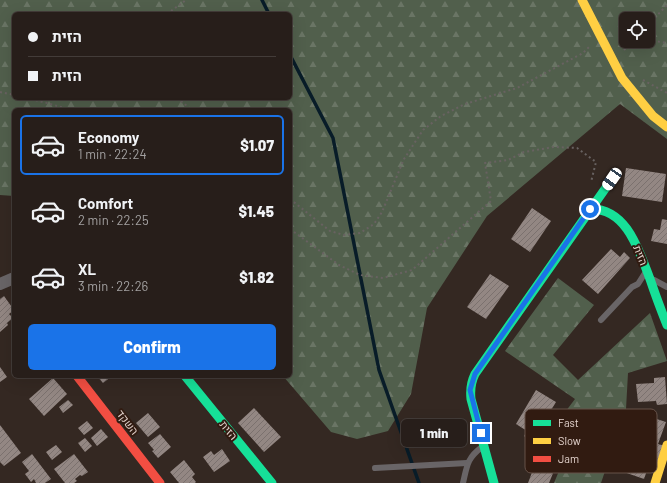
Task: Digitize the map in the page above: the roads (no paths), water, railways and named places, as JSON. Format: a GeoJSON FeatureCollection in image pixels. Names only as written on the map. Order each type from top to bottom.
{"type":"FeatureCollection","features":[{"type":"Feature","properties":{"kind":"street"},"geometry":{"type":"LineString","coordinates":[[582,0],[622,78],[653,116],[667,127]]}},
{"type":"Feature","properties":{"kind":"street"},"geometry":{"type":"LineString","coordinates":[[494,483],[470,390],[475,374],[612,179]]}},
{"type":"Feature","properties":{"kind":"street","name":"הזית"},"geometry":{"type":"LineString","coordinates":[[590,209],[598,208],[616,218],[626,227],[637,245],[667,325]]}},
{"type":"Feature","properties":{"kind":"street"},"geometry":{"type":"LineString","coordinates":[[0,284],[12,279]]}},
{"type":"Feature","properties":{"kind":"street","name":"השקד"},"geometry":{"type":"LineString","coordinates":[[79,378],[160,483]]}},
{"type":"Feature","properties":{"kind":"street","name":"הזית"},"geometry":{"type":"LineString","coordinates":[[187,378],[272,483]]}},
{"type":"Feature","properties":{"kind":"street"},"geometry":{"type":"LineString","coordinates":[[655,483],[667,445]]}},
{"type":"Feature","properties":{"kind":"lane"},"geometry":{"type":"LineString","coordinates":[[602,320],[632,287],[638,284],[648,274],[667,286]]}},
{"type":"Feature","properties":{"kind":"lane"},"geometry":{"type":"LineString","coordinates":[[463,483],[467,463],[472,454],[484,445]]}},
{"type":"Feature","properties":{"kind":"lane"},"geometry":{"type":"LineString","coordinates":[[376,468],[467,463]]}},
{"type":"Feature","properties":{"kind":"waterway"},"geometry":{"type":"LineString","coordinates":[[262,0],[268,12]]}},
{"type":"Feature","properties":{"kind":"waterway"},"geometry":{"type":"LineString","coordinates":[[292,59],[333,138],[379,370],[419,483]]}}]}
